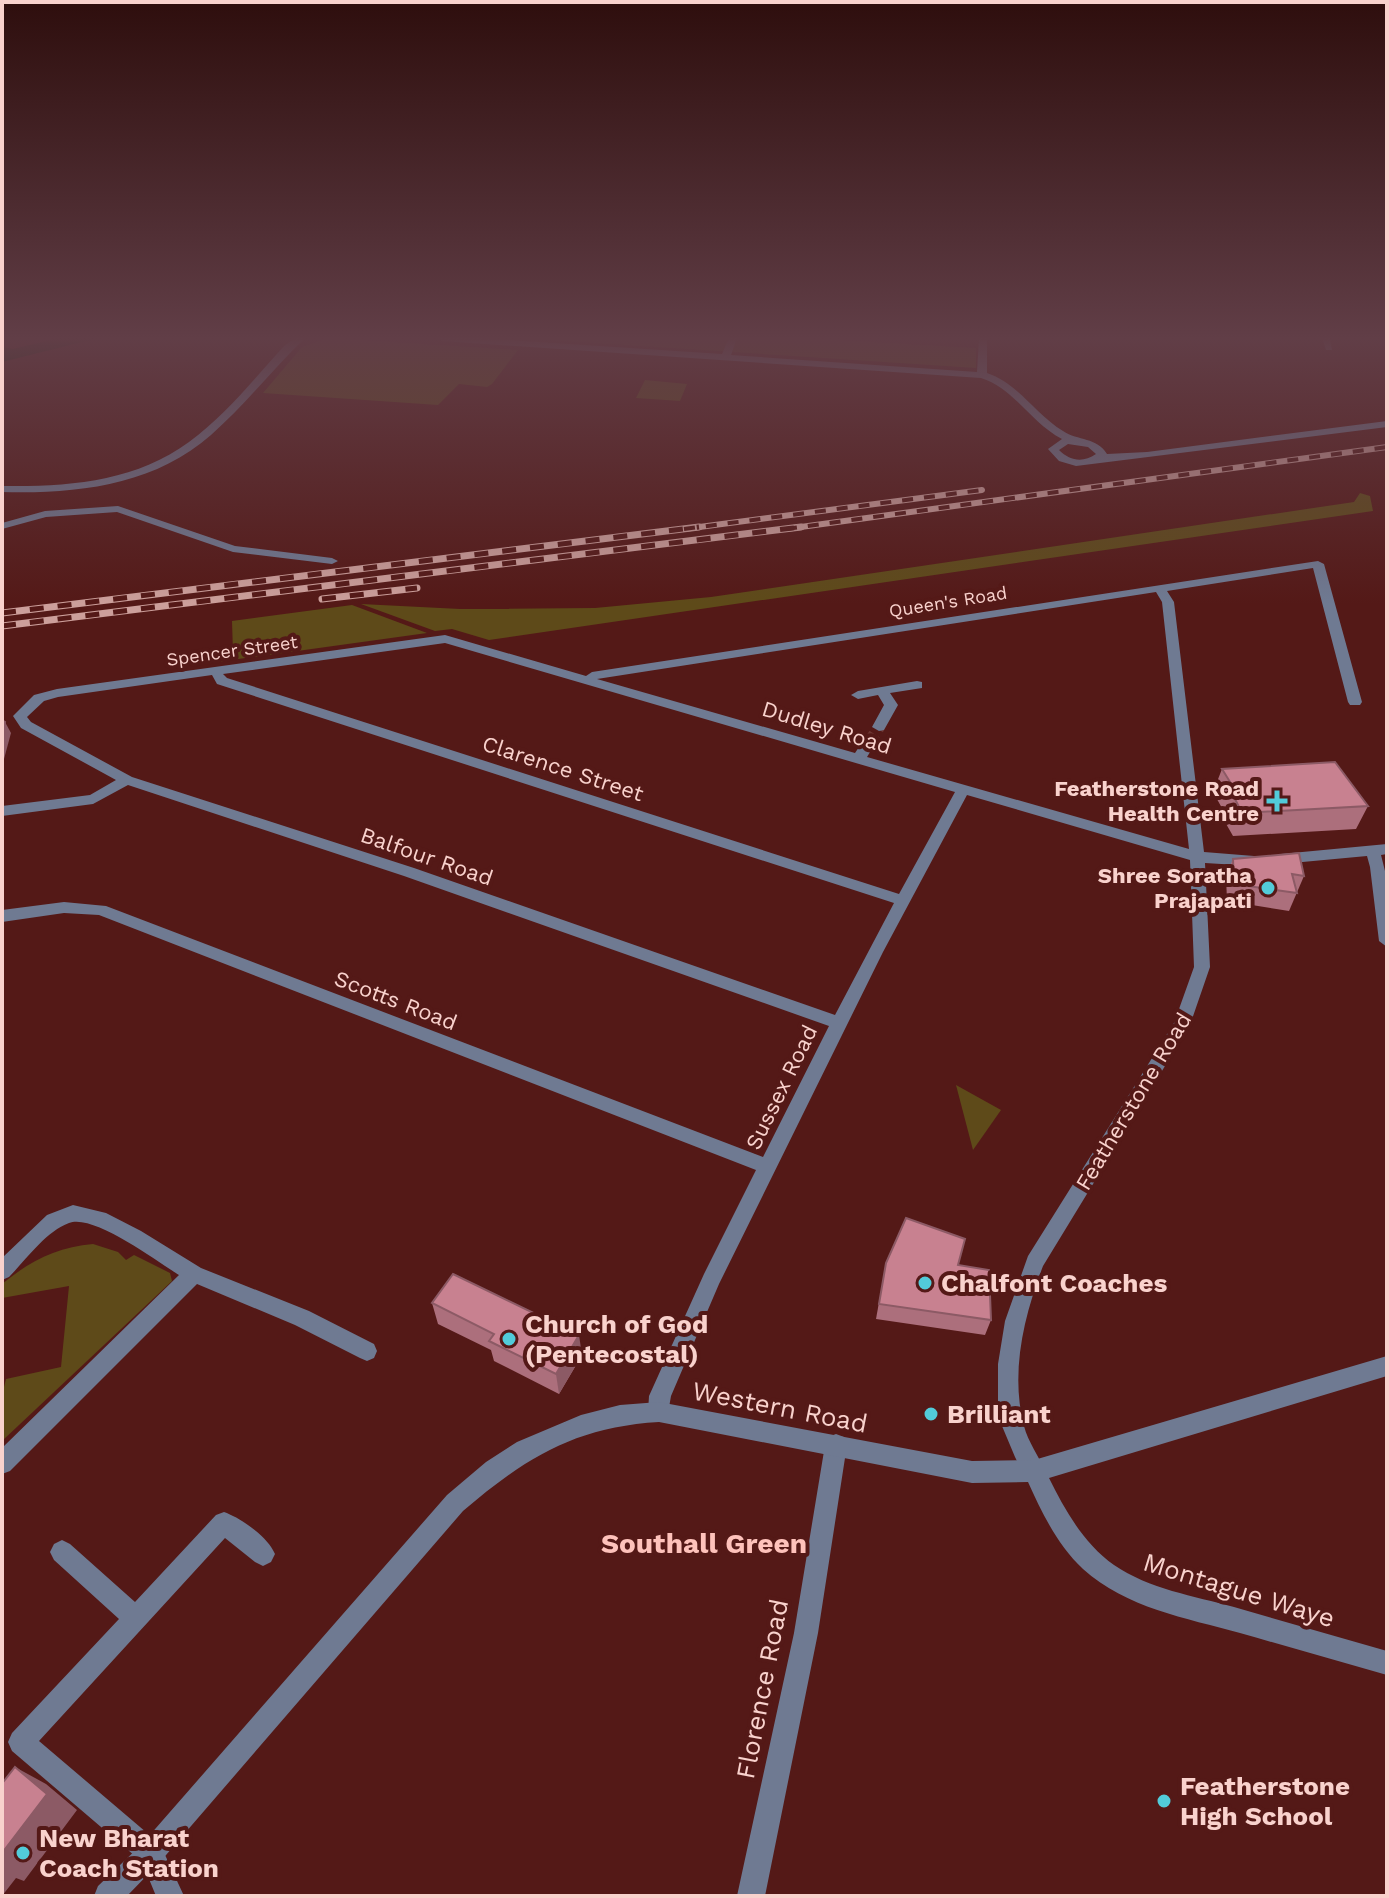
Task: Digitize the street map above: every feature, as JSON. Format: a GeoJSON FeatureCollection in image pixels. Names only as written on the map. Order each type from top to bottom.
{"type":"FeatureCollection","features":[{"type":"Feature","properties":{"kind":"street"},"geometry":{"type":"LineString","coordinates":[[2,489],[48,490],[94,484],[170,458],[201,438],[212,427]]}},
{"type":"Feature","properties":{"kind":"street"},"geometry":{"type":"LineString","coordinates":[[1046,427],[1099,454],[1147,455],[1367,427]]}},
{"type":"Feature","properties":{"kind":"street"},"geometry":{"type":"LineString","coordinates":[[1046,427],[1055,446],[1054,453],[1070,462],[1084,463],[1099,454]]}},
{"type":"Feature","properties":{"kind":"street"},"geometry":{"type":"LineString","coordinates":[[1055,446],[1074,441]]}},
{"type":"Feature","properties":{"kind":"street"},"geometry":{"type":"LineString","coordinates":[[2,526],[45,514],[118,509],[233,549],[332,561]]}},
{"type":"Feature","properties":{"kind":"street","name":"Queen's Road"},"geometry":{"type":"LineString","coordinates":[[584,677],[1318,564],[1355,702]]}},
{"type":"Feature","properties":{"kind":"street","name":"Featherstone Road"},"geometry":{"type":"LineString","coordinates":[[1034,1471],[1017,1437],[1008,1388],[1016,1318],[1024,1288],[1035,1262],[1182,1025],[1197,989],[1203,948],[1197,857],[1168,602],[1159,587]]}},
{"type":"Feature","properties":{"kind":"street","name":"Dudley Road"},"geometry":{"type":"LineString","coordinates":[[445,639],[1197,857]]}},
{"type":"Feature","properties":{"kind":"street","name":"Spencer Street"},"geometry":{"type":"LineString","coordinates":[[27,707],[39,698],[57,693],[445,639]]}},
{"type":"Feature","properties":{"kind":"street","name":"Clarence Street"},"geometry":{"type":"LineString","coordinates":[[216,672],[222,681],[901,900]]}},
{"type":"Feature","properties":{"kind":"street"},"geometry":{"type":"LineString","coordinates":[[858,695],[917,685]]}},
{"type":"Feature","properties":{"kind":"street"},"geometry":{"type":"LineString","coordinates":[[879,727],[891,705],[882,691]]}},
{"type":"Feature","properties":{"kind":"street","name":"Balfour Road"},"geometry":{"type":"LineString","coordinates":[[27,707],[20,716],[26,725],[127,780],[409,872],[840,1023]]}},
{"type":"Feature","properties":{"kind":"street"},"geometry":{"type":"LineString","coordinates":[[859,759],[868,744]]}},
{"type":"Feature","properties":{"kind":"street"},"geometry":{"type":"LineString","coordinates":[[2,811],[93,799],[127,780]]}},
{"type":"Feature","properties":{"kind":"street","name":"Sussex Road"},"geometry":{"type":"LineString","coordinates":[[659,1412],[660,1396],[711,1280],[901,900],[963,790]]}},
{"type":"Feature","properties":{"kind":"street"},"geometry":{"type":"LineString","coordinates":[[1197,857],[1243,862],[1380,850],[1378,867],[1387,941]]}},
{"type":"Feature","properties":{"kind":"street","name":"Scotts Road"},"geometry":{"type":"LineString","coordinates":[[2,916],[64,907],[101,910],[769,1167]]}},
{"type":"Feature","properties":{"kind":"street"},"geometry":{"type":"LineString","coordinates":[[2,1271],[46,1228],[72,1213],[97,1217],[194,1274],[302,1318],[367,1351]]}},
{"type":"Feature","properties":{"kind":"street"},"geometry":{"type":"LineString","coordinates":[[2,1463],[194,1274]]}},
{"type":"Feature","properties":{"kind":"street","name":"Western Road"},"geometry":{"type":"LineString","coordinates":[[108,1896],[151,1853],[455,1503],[507,1460],[561,1434],[622,1414],[659,1412],[972,1472],[1034,1471],[1387,1366]]}},
{"type":"Feature","properties":{"kind":"street","name":"Florence Road"},"geometry":{"type":"LineString","coordinates":[[751,1896],[806,1633],[836,1445]]}},
{"type":"Feature","properties":{"kind":"street","name":"Montague Waye"},"geometry":{"type":"LineString","coordinates":[[1034,1471],[1070,1536],[1089,1559],[1119,1582],[1157,1597],[1387,1663]]}},
{"type":"Feature","properties":{"kind":"street"},"geometry":{"type":"LineString","coordinates":[[170,1896],[151,1853],[21,1742],[224,1523],[263,1554]]}},
{"type":"Feature","properties":{"kind":"street"},"geometry":{"type":"LineString","coordinates":[[62,1552],[135,1618]]}},
{"type":"Feature","properties":{"kind":"shaded area"},"geometry":{"type":"Polygon","coordinates":[[[1360,493],[1370,496],[1373,511],[489,640],[452,629],[435,631],[361,604],[460,609],[595,608],[711,597],[1354,502],[1360,493]]]}},
{"type":"Feature","properties":{"kind":"shaded area"},"geometry":{"type":"Polygon","coordinates":[[[352,605],[427,633],[217,662],[217,655],[233,653],[232,621],[352,605]]]}},
{"type":"Feature","properties":{"kind":"shaded area"},"geometry":{"type":"Polygon","coordinates":[[[956,1085],[1001,1110],[973,1150],[956,1085]]]}},
{"type":"Feature","properties":{"kind":"shaded area"},"geometry":{"type":"Polygon","coordinates":[[[93,1244],[118,1252],[126,1260],[134,1255],[170,1273],[172,1281],[2,1441],[2,1395],[6,1379],[61,1367],[69,1286],[2,1298],[2,1284],[44,1256],[93,1244]]]}},
{"type":"Feature","properties":{"kind":"building"},"geometry":{"type":"Polygon","coordinates":[[[1335,762],[1368,806],[1242,813],[1235,799],[1240,798],[1222,769],[1335,762]]]}},
{"type":"Feature","properties":{"kind":"building"},"geometry":{"type":"Polygon","coordinates":[[[1299,853],[1304,876],[1292,874],[1297,893],[1234,884],[1233,859],[1299,853]]]}},
{"type":"Feature","properties":{"kind":"building","name":"Chalfont Coaches"},"geometry":{"type":"Polygon","coordinates":[[[906,1218],[965,1239],[958,1265],[989,1270],[991,1320],[879,1304],[886,1263],[906,1218]]]}},
{"type":"Feature","properties":{"kind":"building"},"geometry":{"type":"Polygon","coordinates":[[[453,1274],[579,1335],[556,1374],[489,1341],[494,1334],[432,1303],[453,1274]]]}},
{"type":"Feature","properties":{"kind":"building"},"geometry":{"type":"Polygon","coordinates":[[[15,1767],[47,1794],[2,1853],[2,1780],[15,1767]]]}},
{"type":"Feature","properties":{"kind":"tunnel"},"geometry":{"type":"LineString","coordinates":[[868,744],[879,727]]}},
{"type":"Feature","properties":{"kind":"railway"},"geometry":{"type":"LineString","coordinates":[[797,527],[1387,447]]}},
{"type":"Feature","properties":{"kind":"railway"},"geometry":{"type":"LineString","coordinates":[[684,529],[982,490]]}},
{"type":"Feature","properties":{"kind":"railway"},"geometry":{"type":"LineString","coordinates":[[2,613],[699,527]]}},
{"type":"Feature","properties":{"kind":"railway"},"geometry":{"type":"LineString","coordinates":[[2,626],[797,527]]}},
{"type":"Feature","properties":{"kind":"railway"},"geometry":{"type":"LineString","coordinates":[[786,529],[797,527]]}},
{"type":"Feature","properties":{"kind":"railway"},"geometry":{"type":"LineString","coordinates":[[322,599],[417,588]]}},
{"type":"Feature","properties":{"kind":"place","name":"Featherstone Road Health Centre"},"geometry":{"type":"Point","coordinates":[1277,801]}},
{"type":"Feature","properties":{"kind":"place","name":"Shree Soratha Prajapati"},"geometry":{"type":"Point","coordinates":[1268,888]}},
{"type":"Feature","properties":{"kind":"place","name":"Chalfont Coaches"},"geometry":{"type":"Point","coordinates":[925,1283]}},
{"type":"Feature","properties":{"kind":"place","name":"Church of God (Pentecostal)"},"geometry":{"type":"Point","coordinates":[509,1339]}},
{"type":"Feature","properties":{"kind":"place","name":"Brilliant"},"geometry":{"type":"Point","coordinates":[931,1414]}},
{"type":"Feature","properties":{"kind":"place","name":"Featherstone High School"},"geometry":{"type":"Point","coordinates":[1164,1801]}},
{"type":"Feature","properties":{"kind":"place","name":"New Bharat Coach Station"},"geometry":{"type":"Point","coordinates":[23,1853]}},
{"type":"Feature","properties":{"kind":"district","name":"Southall Green"},"geometry":{"type":"Point","coordinates":[704,1543]}}]}
